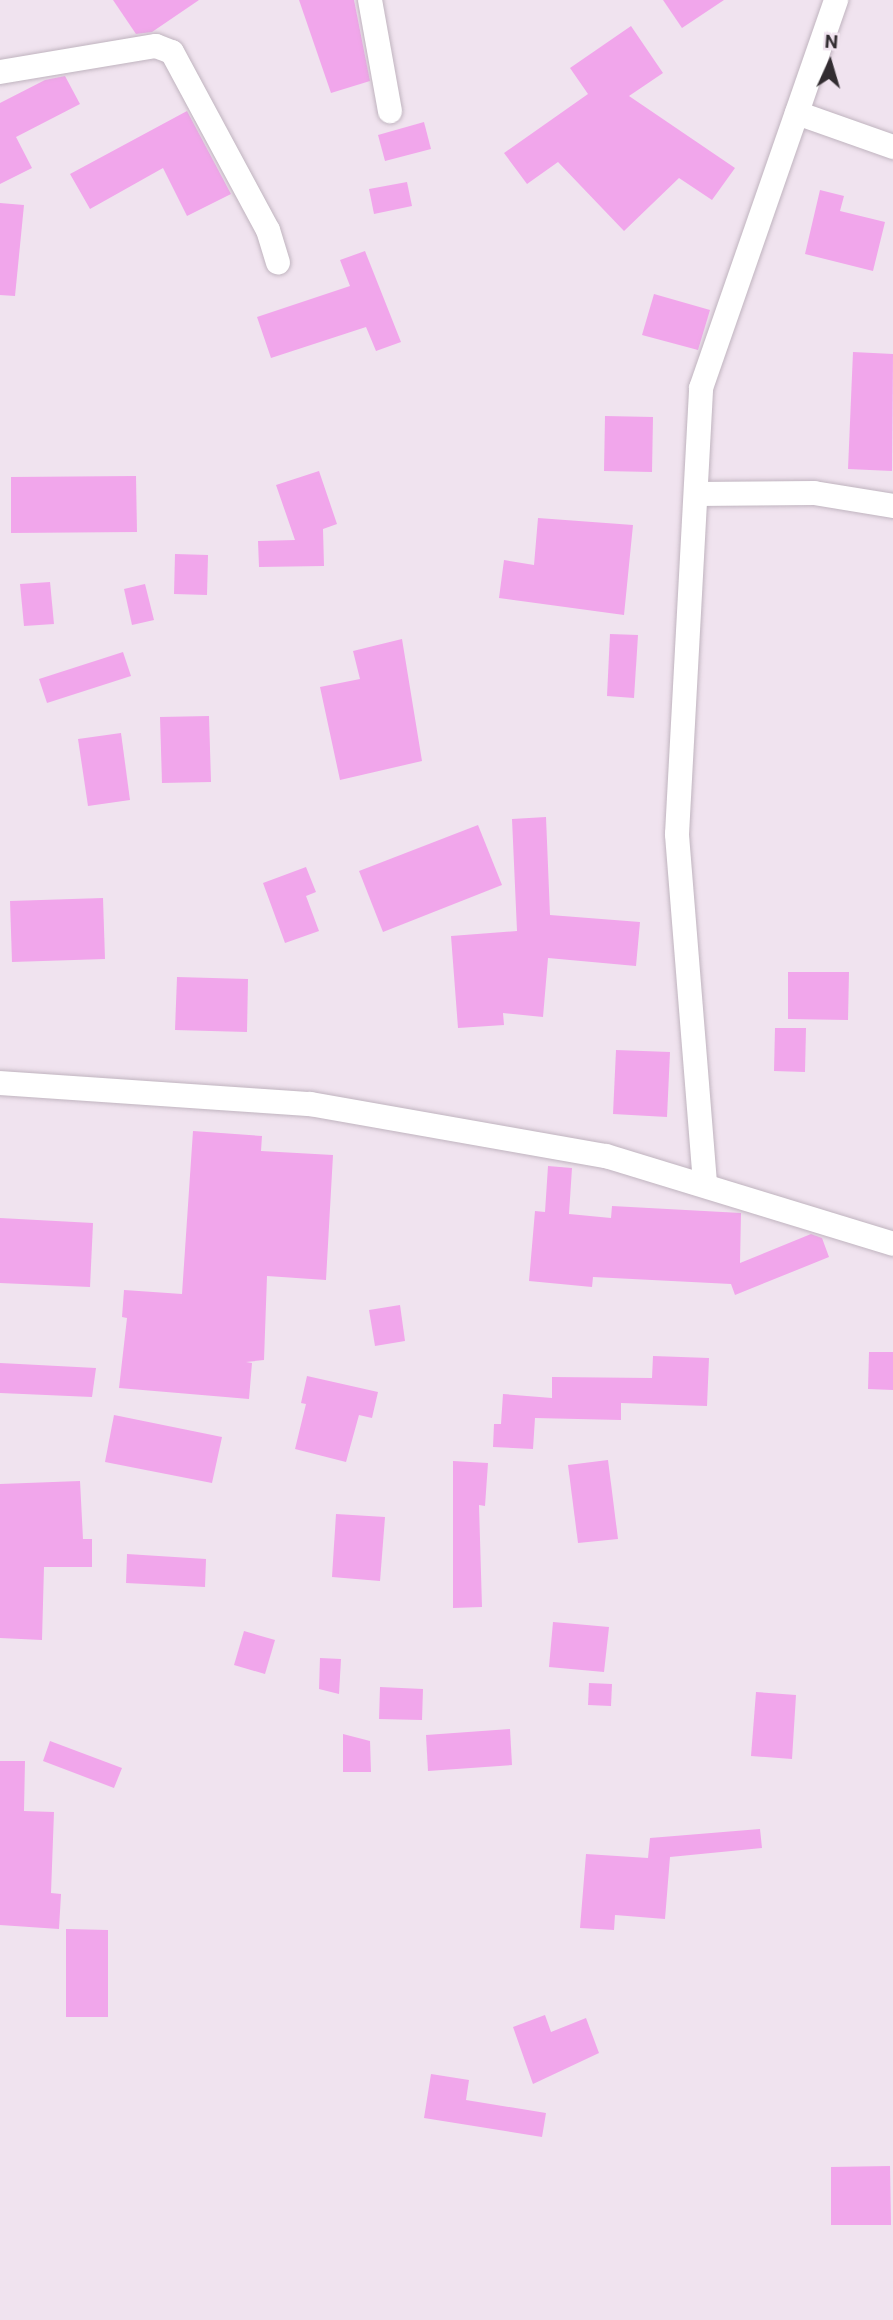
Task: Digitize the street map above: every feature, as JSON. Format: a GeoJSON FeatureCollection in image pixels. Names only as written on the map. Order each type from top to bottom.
{"type":"FeatureCollection","features":[{"type":"Feature","properties":{"kind":"street"},"geometry":{"type":"LineString","coordinates":[[370,0],[390,111]]}},
{"type":"Feature","properties":{"kind":"street"},"geometry":{"type":"LineString","coordinates":[[705,1183],[677,834],[701,388],[836,0]]}},
{"type":"Feature","properties":{"kind":"street"},"geometry":{"type":"LineString","coordinates":[[0,72],[156,46],[172,52],[268,230],[278,262]]}},
{"type":"Feature","properties":{"kind":"street"},"geometry":{"type":"LineString","coordinates":[[797,113],[893,147]]}},
{"type":"Feature","properties":{"kind":"street"},"geometry":{"type":"LineString","coordinates":[[696,494],[814,493],[893,506]]}},
{"type":"Feature","properties":{"kind":"street"},"geometry":{"type":"LineString","coordinates":[[0,1083],[310,1104],[606,1156],[705,1183],[893,1244]]}},
{"type":"Feature","properties":{"kind":"building"},"geometry":{"type":"Polygon","coordinates":[[[113,0],[199,0],[152,32],[136,34],[113,0]]]}},
{"type":"Feature","properties":{"kind":"building"},"geometry":{"type":"Polygon","coordinates":[[[299,0],[354,0],[370,81],[331,93],[299,0]]]}},
{"type":"Feature","properties":{"kind":"building"},"geometry":{"type":"Polygon","coordinates":[[[663,0],[724,0],[682,28],[663,0]]]}},
{"type":"Feature","properties":{"kind":"building"},"geometry":{"type":"Polygon","coordinates":[[[631,26],[663,73],[629,96],[735,168],[712,200],[679,178],[624,231],[558,162],[527,184],[504,153],[588,94],[570,68],[631,26]]]}},
{"type":"Feature","properties":{"kind":"building"},"geometry":{"type":"Polygon","coordinates":[[[65,76],[80,104],[16,137],[32,168],[0,184],[0,103],[45,80],[65,76]]]}},
{"type":"Feature","properties":{"kind":"building"},"geometry":{"type":"Polygon","coordinates":[[[187,111],[231,194],[187,216],[163,168],[90,209],[70,174],[187,111]]]}},
{"type":"Feature","properties":{"kind":"building"},"geometry":{"type":"Polygon","coordinates":[[[424,122],[431,149],[385,161],[378,135],[424,122]]]}},
{"type":"Feature","properties":{"kind":"building"},"geometry":{"type":"Polygon","coordinates":[[[407,182],[412,206],[374,214],[369,189],[407,182]]]}},
{"type":"Feature","properties":{"kind":"building"},"geometry":{"type":"Polygon","coordinates":[[[820,190],[844,196],[840,211],[885,222],[873,271],[805,254],[820,190]]]}},
{"type":"Feature","properties":{"kind":"building"},"geometry":{"type":"Polygon","coordinates":[[[0,203],[24,205],[15,296],[0,295],[0,203]]]}},
{"type":"Feature","properties":{"kind":"building"},"geometry":{"type":"Polygon","coordinates":[[[365,251],[401,342],[376,351],[366,327],[271,358],[257,317],[350,286],[340,260],[365,251]]]}},
{"type":"Feature","properties":{"kind":"building"},"geometry":{"type":"Polygon","coordinates":[[[654,294],[710,310],[698,350],[642,335],[654,294]]]}},
{"type":"Feature","properties":{"kind":"building"},"geometry":{"type":"Polygon","coordinates":[[[853,352],[893,354],[892,471],[848,469],[853,352]]]}},
{"type":"Feature","properties":{"kind":"building"},"geometry":{"type":"Polygon","coordinates":[[[605,416],[653,417],[652,472],[604,471],[605,416]]]}},
{"type":"Feature","properties":{"kind":"building"},"geometry":{"type":"Polygon","coordinates":[[[319,471],[337,524],[323,529],[324,566],[259,567],[258,541],[295,540],[276,485],[319,471]]]}},
{"type":"Feature","properties":{"kind":"building"},"geometry":{"type":"Polygon","coordinates":[[[136,476],[137,532],[11,533],[11,477],[136,476]]]}},
{"type":"Feature","properties":{"kind":"building"},"geometry":{"type":"Polygon","coordinates":[[[538,518],[633,525],[624,615],[499,598],[504,560],[534,565],[538,518]]]}},
{"type":"Feature","properties":{"kind":"building"},"geometry":{"type":"Polygon","coordinates":[[[175,554],[208,555],[207,595],[174,594],[175,554]]]}},
{"type":"Feature","properties":{"kind":"building"},"geometry":{"type":"Polygon","coordinates":[[[50,582],[54,624],[24,626],[20,584],[50,582]]]}},
{"type":"Feature","properties":{"kind":"building"},"geometry":{"type":"Polygon","coordinates":[[[145,584],[154,620],[132,625],[124,589],[145,584]]]}},
{"type":"Feature","properties":{"kind":"building"},"geometry":{"type":"Polygon","coordinates":[[[610,634],[638,635],[634,698],[607,696],[610,634]]]}},
{"type":"Feature","properties":{"kind":"building"},"geometry":{"type":"Polygon","coordinates":[[[402,639],[422,761],[340,780],[320,687],[360,679],[353,651],[402,639]]]}},
{"type":"Feature","properties":{"kind":"building"},"geometry":{"type":"Polygon","coordinates":[[[123,652],[131,676],[47,703],[39,679],[123,652]]]}},
{"type":"Feature","properties":{"kind":"building"},"geometry":{"type":"Polygon","coordinates":[[[209,716],[211,782],[162,783],[160,717],[209,716]]]}},
{"type":"Feature","properties":{"kind":"building"},"geometry":{"type":"Polygon","coordinates":[[[121,733],[130,800],[88,806],[78,739],[121,733]]]}},
{"type":"Feature","properties":{"kind":"building"},"geometry":{"type":"Polygon","coordinates":[[[546,817],[550,915],[640,922],[636,966],[548,958],[543,1017],[503,1013],[504,1025],[458,1028],[451,936],[517,931],[512,819],[546,817]]]}},
{"type":"Feature","properties":{"kind":"building"},"geometry":{"type":"Polygon","coordinates":[[[478,825],[502,885],[383,932],[359,871],[478,825]]]}},
{"type":"Feature","properties":{"kind":"building"},"geometry":{"type":"Polygon","coordinates":[[[306,867],[316,892],[306,896],[319,931],[285,943],[263,883],[306,867]]]}},
{"type":"Feature","properties":{"kind":"building"},"geometry":{"type":"Polygon","coordinates":[[[103,898],[105,959],[12,962],[10,901],[103,898]]]}},
{"type":"Feature","properties":{"kind":"building"},"geometry":{"type":"Polygon","coordinates":[[[788,972],[849,972],[848,1020],[788,1019],[788,972]]]}},
{"type":"Feature","properties":{"kind":"building"},"geometry":{"type":"Polygon","coordinates":[[[177,977],[248,979],[247,1032],[175,1030],[177,977]]]}},
{"type":"Feature","properties":{"kind":"building"},"geometry":{"type":"Polygon","coordinates":[[[775,1028],[806,1028],[805,1072],[774,1071],[775,1028]]]}},
{"type":"Feature","properties":{"kind":"building"},"geometry":{"type":"Polygon","coordinates":[[[616,1050],[670,1052],[667,1117],[613,1114],[616,1050]]]}},
{"type":"Feature","properties":{"kind":"building"},"geometry":{"type":"Polygon","coordinates":[[[193,1131],[262,1136],[261,1151],[333,1155],[326,1280],[267,1276],[264,1360],[246,1362],[252,1363],[249,1399],[119,1388],[127,1318],[122,1317],[124,1290],[182,1294],[193,1131]]]}},
{"type":"Feature","properties":{"kind":"building"},"geometry":{"type":"Polygon","coordinates":[[[548,1166],[572,1168],[569,1214],[611,1218],[612,1206],[741,1213],[740,1263],[811,1234],[822,1238],[829,1257],[735,1295],[731,1284],[593,1277],[592,1287],[529,1281],[535,1211],[545,1212],[548,1166]]]}},
{"type":"Feature","properties":{"kind":"building"},"geometry":{"type":"Polygon","coordinates":[[[0,1218],[93,1223],[90,1287],[0,1283],[0,1218]]]}},
{"type":"Feature","properties":{"kind":"building"},"geometry":{"type":"Polygon","coordinates":[[[400,1305],[405,1341],[375,1346],[369,1310],[400,1305]]]}},
{"type":"Feature","properties":{"kind":"building"},"geometry":{"type":"Polygon","coordinates":[[[869,1352],[893,1352],[893,1390],[868,1389],[869,1352]]]}},
{"type":"Feature","properties":{"kind":"building"},"geometry":{"type":"Polygon","coordinates":[[[653,1356],[709,1358],[707,1406],[621,1403],[621,1420],[535,1418],[533,1449],[493,1447],[494,1424],[501,1424],[503,1394],[552,1398],[552,1377],[652,1378],[653,1356]]]}},
{"type":"Feature","properties":{"kind":"building"},"geometry":{"type":"Polygon","coordinates":[[[0,1363],[96,1368],[92,1397],[0,1393],[0,1363]]]}},
{"type":"Feature","properties":{"kind":"building"},"geometry":{"type":"Polygon","coordinates":[[[307,1376],[378,1392],[372,1418],[359,1415],[346,1462],[295,1449],[306,1404],[301,1403],[307,1376]]]}},
{"type":"Feature","properties":{"kind":"building"},"geometry":{"type":"Polygon","coordinates":[[[114,1415],[222,1437],[212,1483],[105,1462],[114,1415]]]}},
{"type":"Feature","properties":{"kind":"building"},"geometry":{"type":"Polygon","coordinates":[[[608,1460],[618,1539],[578,1543],[568,1465],[608,1460]]]}},
{"type":"Feature","properties":{"kind":"building"},"geometry":{"type":"Polygon","coordinates":[[[453,1461],[488,1463],[485,1506],[479,1505],[482,1607],[453,1608],[453,1461]]]}},
{"type":"Feature","properties":{"kind":"building"},"geometry":{"type":"Polygon","coordinates":[[[80,1481],[83,1539],[92,1539],[92,1567],[44,1567],[42,1640],[0,1638],[0,1484],[80,1481]]]}},
{"type":"Feature","properties":{"kind":"building"},"geometry":{"type":"Polygon","coordinates":[[[336,1514],[385,1517],[380,1581],[332,1577],[336,1514]]]}},
{"type":"Feature","properties":{"kind":"building"},"geometry":{"type":"Polygon","coordinates":[[[127,1554],[206,1559],[205,1587],[126,1583],[127,1554]]]}},
{"type":"Feature","properties":{"kind":"building"},"geometry":{"type":"Polygon","coordinates":[[[553,1622],[609,1627],[604,1672],[549,1667],[553,1622]]]}},
{"type":"Feature","properties":{"kind":"building"},"geometry":{"type":"Polygon","coordinates":[[[244,1631],[275,1640],[265,1674],[234,1665],[244,1631]]]}},
{"type":"Feature","properties":{"kind":"building"},"geometry":{"type":"Polygon","coordinates":[[[320,1658],[341,1659],[339,1694],[319,1689],[320,1658]]]}},
{"type":"Feature","properties":{"kind":"building"},"geometry":{"type":"Polygon","coordinates":[[[589,1683],[612,1684],[611,1706],[588,1705],[589,1683]]]}},
{"type":"Feature","properties":{"kind":"building"},"geometry":{"type":"Polygon","coordinates":[[[380,1687],[423,1689],[422,1720],[379,1719],[380,1687]]]}},
{"type":"Feature","properties":{"kind":"building"},"geometry":{"type":"Polygon","coordinates":[[[756,1692],[796,1695],[792,1759],[751,1756],[756,1692]]]}},
{"type":"Feature","properties":{"kind":"building"},"geometry":{"type":"Polygon","coordinates":[[[510,1729],[512,1765],[428,1771],[426,1735],[510,1729]]]}},
{"type":"Feature","properties":{"kind":"building"},"geometry":{"type":"Polygon","coordinates":[[[343,1734],[370,1741],[371,1772],[343,1772],[343,1734]]]}},
{"type":"Feature","properties":{"kind":"building"},"geometry":{"type":"Polygon","coordinates":[[[50,1741],[122,1768],[114,1788],[43,1761],[50,1741]]]}},
{"type":"Feature","properties":{"kind":"building"},"geometry":{"type":"Polygon","coordinates":[[[0,1761],[25,1761],[24,1811],[54,1812],[51,1893],[61,1894],[59,1929],[0,1925],[0,1761]]]}},
{"type":"Feature","properties":{"kind":"building"},"geometry":{"type":"Polygon","coordinates":[[[760,1829],[762,1848],[670,1857],[665,1919],[615,1915],[614,1930],[580,1928],[586,1854],[648,1858],[650,1838],[760,1829]]]}},
{"type":"Feature","properties":{"kind":"building"},"geometry":{"type":"Polygon","coordinates":[[[66,1929],[108,1930],[108,2017],[66,2017],[66,1929]]]}},
{"type":"Feature","properties":{"kind":"building"},"geometry":{"type":"Polygon","coordinates":[[[545,2015],[551,2032],[586,2018],[599,2053],[533,2084],[513,2027],[545,2015]]]}},
{"type":"Feature","properties":{"kind":"building"},"geometry":{"type":"Polygon","coordinates":[[[431,2074],[469,2080],[466,2100],[546,2113],[542,2137],[424,2118],[431,2074]]]}},
{"type":"Feature","properties":{"kind":"building"},"geometry":{"type":"Polygon","coordinates":[[[890,2166],[891,2225],[831,2225],[831,2167],[890,2166]]]}}]}
